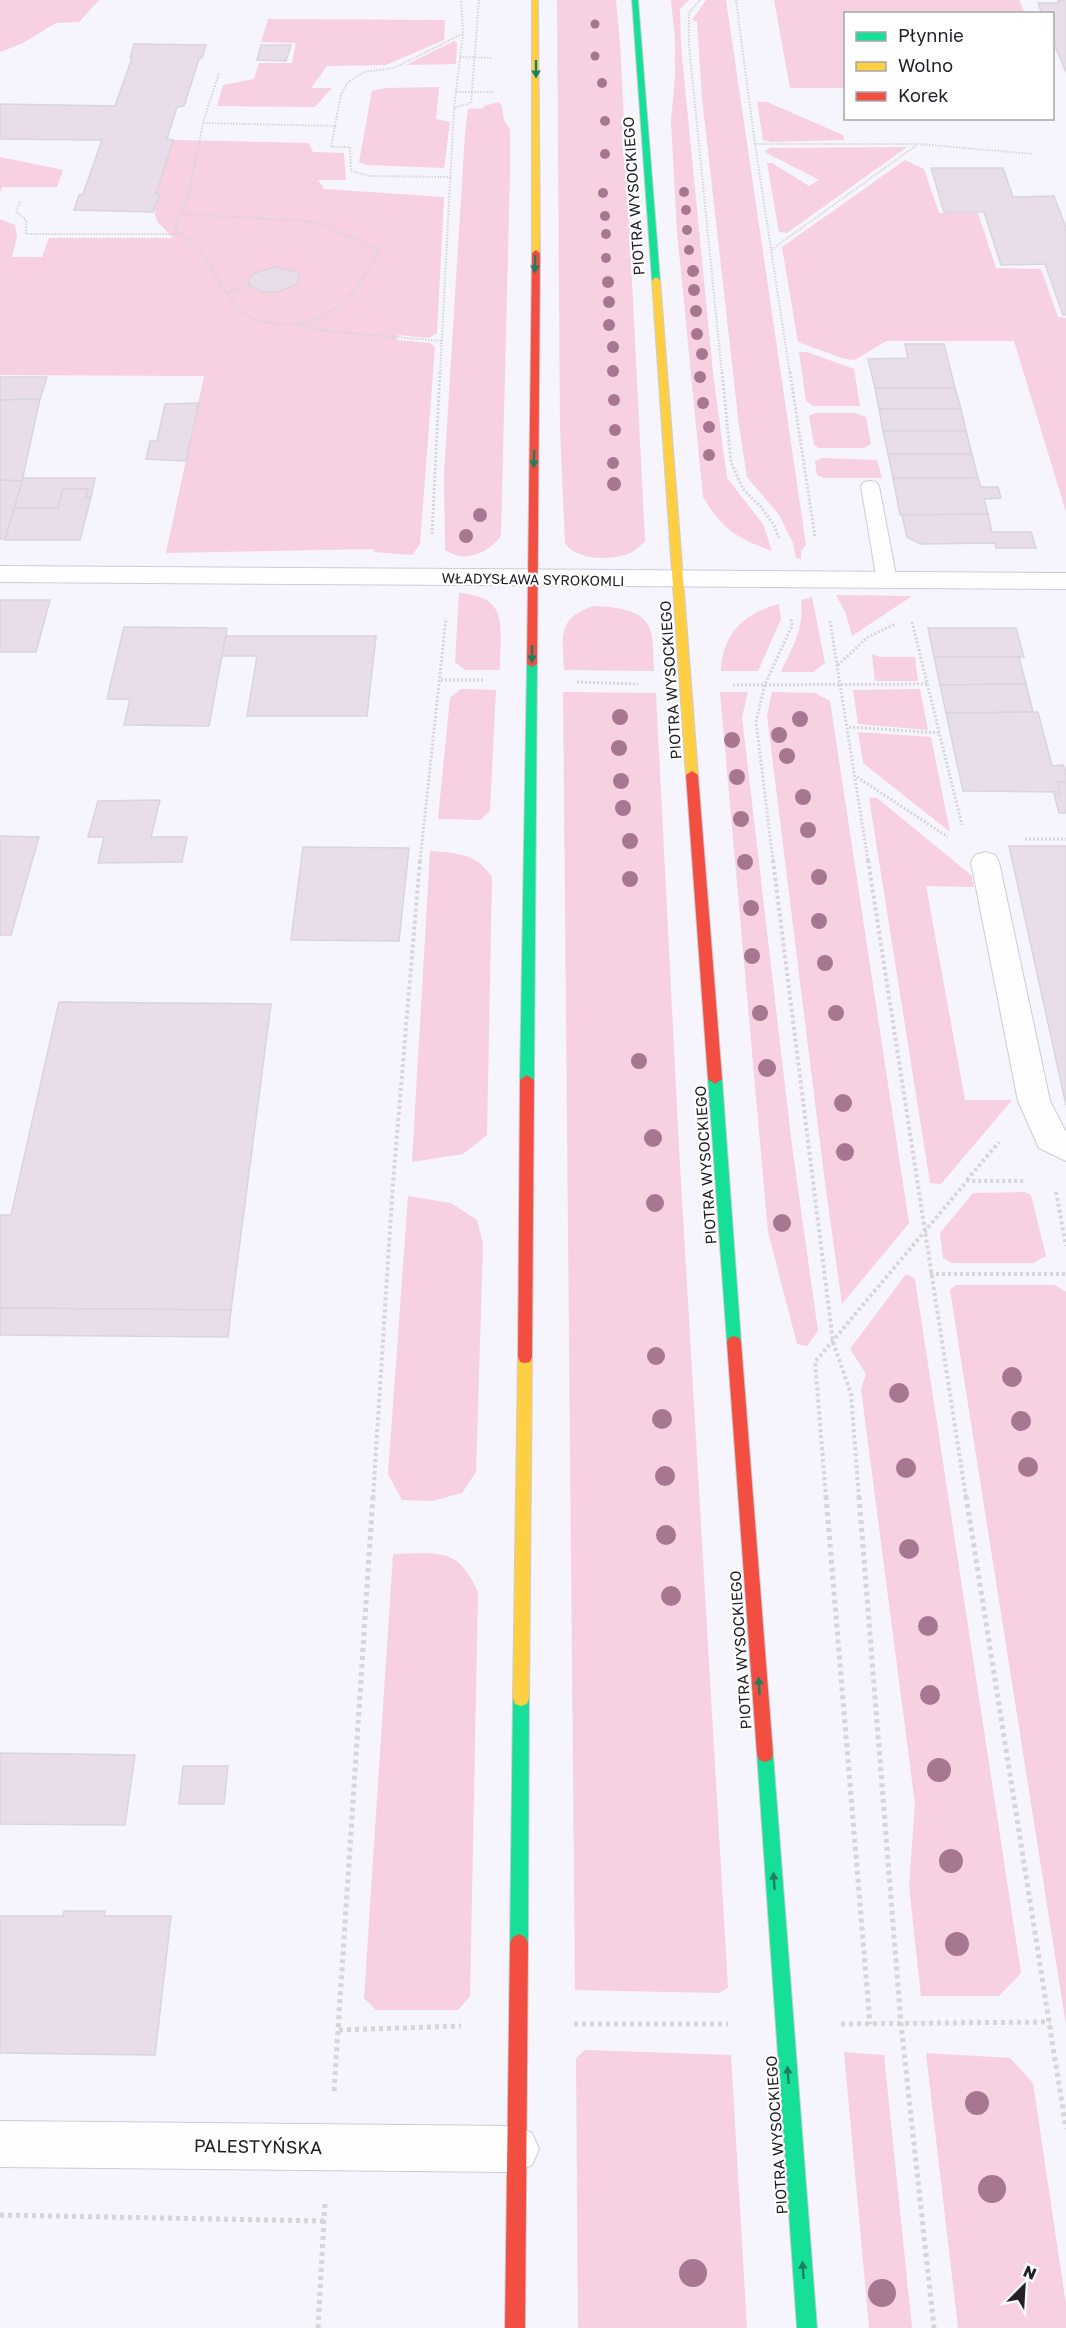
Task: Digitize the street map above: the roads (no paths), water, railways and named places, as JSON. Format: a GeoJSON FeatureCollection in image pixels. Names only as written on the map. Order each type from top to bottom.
{"type":"FeatureCollection","features":[{"type":"Feature","properties":{"kind":"main road"},"geometry":{"type":"LineString","coordinates":[[515,2328],[536,0]]}},
{"type":"Feature","properties":{"kind":"main road","name":"PIOTRA WYSOCKIEGO"},"geometry":{"type":"LineString","coordinates":[[635,0],[807,2328]]}},
{"type":"Feature","properties":{"kind":"street","name":"WŁADYSŁAWA SYROKOMLI"},"geometry":{"type":"LineString","coordinates":[[0,574],[332,575],[679,581],[1066,581]]}},
{"type":"Feature","properties":{"kind":"street"},"geometry":{"type":"LineString","coordinates":[[976,856],[1034,1101],[1051,1139],[1066,1148]]}},
{"type":"Feature","properties":{"kind":"street","name":"PALESTYŃSKA"},"geometry":{"type":"LineString","coordinates":[[0,2144],[516,2149]]}},
{"type":"Feature","properties":{"kind":"lane"},"geometry":{"type":"LineString","coordinates":[[870,486],[887,580]]}}]}
